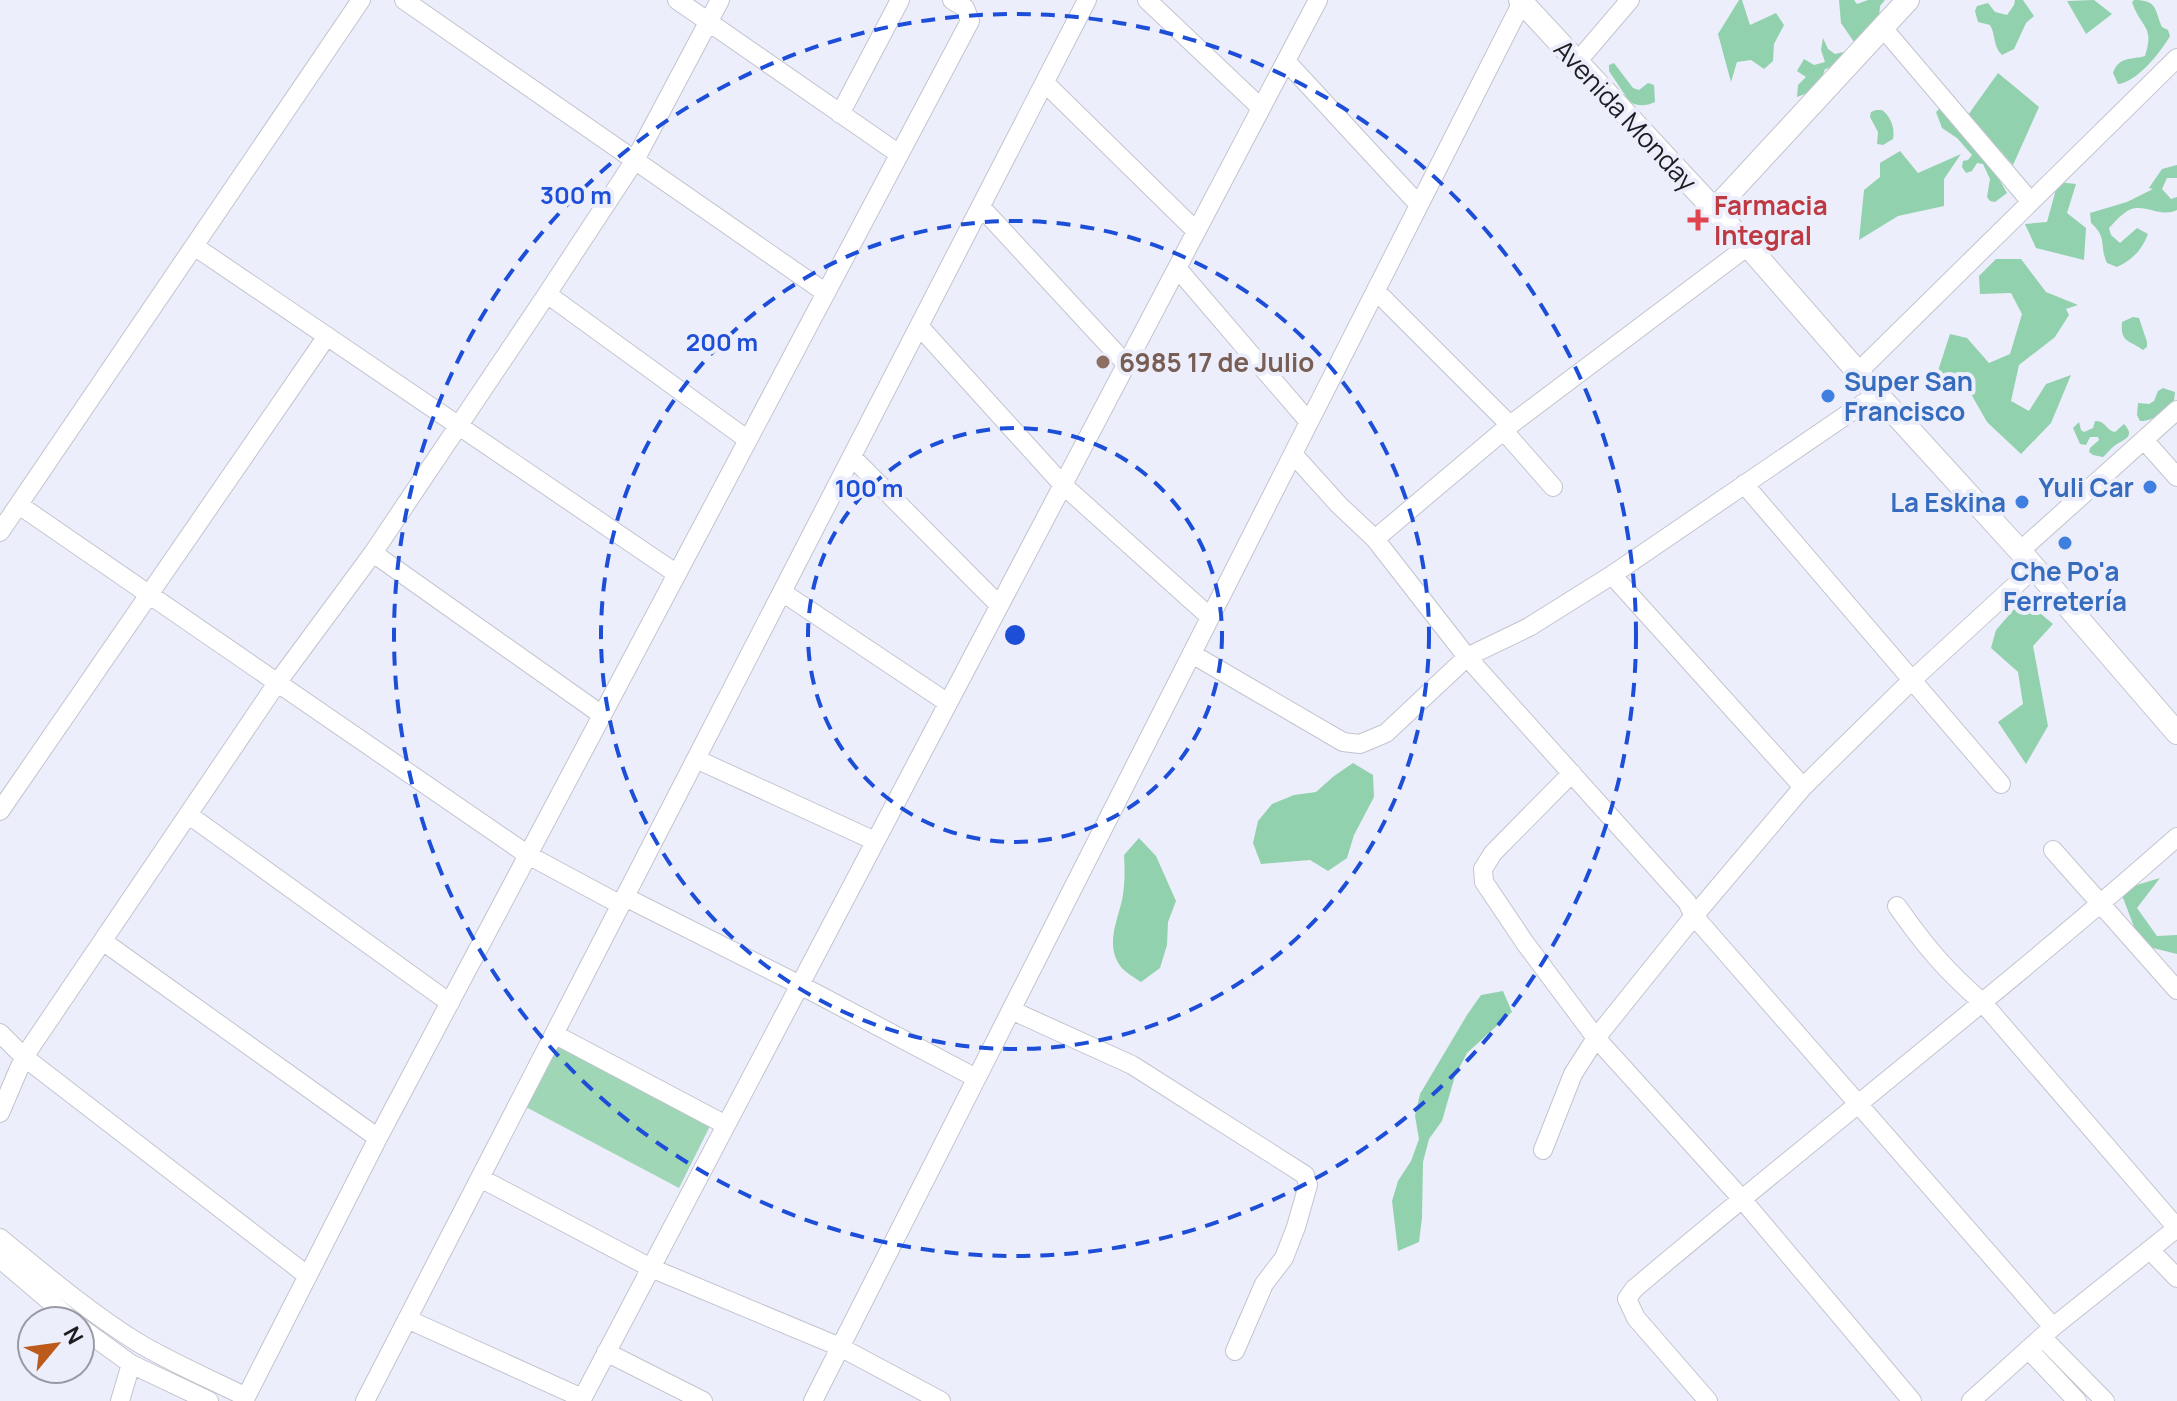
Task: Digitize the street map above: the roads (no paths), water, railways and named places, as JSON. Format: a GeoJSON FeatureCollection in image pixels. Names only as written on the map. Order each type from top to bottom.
{"type":"FeatureCollection","features":[{"type":"Feature","properties":{"kind":"main road"},"geometry":{"type":"LineString","coordinates":[[1714,210],[1908,0]]}},
{"type":"Feature","properties":{"kind":"main road","name":"Avenida Monday"},"geometry":{"type":"LineString","coordinates":[[1521,1],[1748,246],[2177,733]]}},
{"type":"Feature","properties":{"kind":"street"},"geometry":{"type":"LineString","coordinates":[[0,532],[361,0]]}},
{"type":"Feature","properties":{"kind":"street"},"geometry":{"type":"LineString","coordinates":[[404,0],[826,293]]}},
{"type":"Feature","properties":{"kind":"street"},"geometry":{"type":"LineString","coordinates":[[677,0],[899,154]]}},
{"type":"Feature","properties":{"kind":"street"},"geometry":{"type":"LineString","coordinates":[[0,1113],[24,1057],[277,683],[373,553],[635,160],[720,0]]}},
{"type":"Feature","properties":{"kind":"street"},"geometry":{"type":"LineString","coordinates":[[840,114],[900,0]]}},
{"type":"Feature","properties":{"kind":"street"},"geometry":{"type":"LineString","coordinates":[[365,1401],[1087,0]]}},
{"type":"Feature","properties":{"kind":"street"},"geometry":{"type":"LineString","coordinates":[[1147,0],[1261,108]]}},
{"type":"Feature","properties":{"kind":"street"},"geometry":{"type":"LineString","coordinates":[[407,1319],[582,1399],[1318,0]]}},
{"type":"Feature","properties":{"kind":"street"},"geometry":{"type":"LineString","coordinates":[[1577,62],[1630,0]]}},
{"type":"Feature","properties":{"kind":"street"},"geometry":{"type":"LineString","coordinates":[[813,1401],[1521,1]]}},
{"type":"Feature","properties":{"kind":"street"},"geometry":{"type":"LineString","coordinates":[[0,1238],[137,1342],[245,1399],[378,1138],[970,21],[962,3]]}},
{"type":"Feature","properties":{"kind":"street"},"geometry":{"type":"LineString","coordinates":[[1883,28],[2031,202]]}},
{"type":"Feature","properties":{"kind":"street"},"geometry":{"type":"LineString","coordinates":[[1858,372],[2177,58]]}},
{"type":"Feature","properties":{"kind":"street"},"geometry":{"type":"LineString","coordinates":[[1286,61],[1419,205]]}},
{"type":"Feature","properties":{"kind":"street"},"geometry":{"type":"LineString","coordinates":[[1045,83],[1196,231]]}},
{"type":"Feature","properties":{"kind":"street"},"geometry":{"type":"LineString","coordinates":[[981,207],[1126,364]]}},
{"type":"Feature","properties":{"kind":"street"},"geometry":{"type":"LineString","coordinates":[[194,246],[677,574]]}},
{"type":"Feature","properties":{"kind":"street"},"geometry":{"type":"LineString","coordinates":[[1375,539],[1507,428],[1748,246]]}},
{"type":"Feature","properties":{"kind":"street"},"geometry":{"type":"LineString","coordinates":[[1177,268],[1309,422]]}},
{"type":"Feature","properties":{"kind":"street"},"geometry":{"type":"LineString","coordinates":[[1376,291],[1507,428],[1553,487]]}},
{"type":"Feature","properties":{"kind":"street"},"geometry":{"type":"LineString","coordinates":[[547,294],[748,440]]}},
{"type":"Feature","properties":{"kind":"street"},"geometry":{"type":"LineString","coordinates":[[919,326],[1063,485],[1210,617]]}},
{"type":"Feature","properties":{"kind":"street"},"geometry":{"type":"LineString","coordinates":[[0,811],[327,336]]}},
{"type":"Feature","properties":{"kind":"street"},"geometry":{"type":"LineString","coordinates":[[1192,654],[1343,742],[1360,744],[1386,733],[1467,657],[1529,627],[1612,575],[1877,394]]}},
{"type":"Feature","properties":{"kind":"street"},"geometry":{"type":"LineString","coordinates":[[1543,1150],[1573,1074],[1596,1038],[1803,787],[2177,410]]}},
{"type":"Feature","properties":{"kind":"street"},"geometry":{"type":"LineString","coordinates":[[2144,440],[2177,477]]}},
{"type":"Feature","properties":{"kind":"street"},"geometry":{"type":"LineString","coordinates":[[1293,454],[1375,539],[1467,657],[1687,902],[1694,916],[1859,1105],[2041,1338],[2105,1401]]}},
{"type":"Feature","properties":{"kind":"street"},"geometry":{"type":"LineString","coordinates":[[852,457],[999,605]]}},
{"type":"Feature","properties":{"kind":"street"},"geometry":{"type":"LineString","coordinates":[[1744,484],[2001,784]]}},
{"type":"Feature","properties":{"kind":"street"},"geometry":{"type":"LineString","coordinates":[[19,505],[528,855],[800,985],[976,1078]]}},
{"type":"Feature","properties":{"kind":"street"},"geometry":{"type":"LineString","coordinates":[[373,553],[602,715]]}},
{"type":"Feature","properties":{"kind":"street"},"geometry":{"type":"LineString","coordinates":[[1612,575],[1803,787]]}},
{"type":"Feature","properties":{"kind":"street"},"geometry":{"type":"LineString","coordinates":[[782,592],[948,703]]}},
{"type":"Feature","properties":{"kind":"street"},"geometry":{"type":"LineString","coordinates":[[696,759],[875,841]]}},
{"type":"Feature","properties":{"kind":"street"},"geometry":{"type":"LineString","coordinates":[[1572,773],[1493,853],[1483,869],[1484,882],[1596,1038],[1741,1198],[1912,1401]]}},
{"type":"Feature","properties":{"kind":"street"},"geometry":{"type":"LineString","coordinates":[[189,815],[450,1003]]}},
{"type":"Feature","properties":{"kind":"street"},"geometry":{"type":"LineString","coordinates":[[1708,1401],[1636,1318],[1627,1299],[1634,1289],[1741,1198],[1983,1003],[2177,837]]}},
{"type":"Feature","properties":{"kind":"street"},"geometry":{"type":"LineString","coordinates":[[2053,850],[2177,990]]}},
{"type":"Feature","properties":{"kind":"street"},"geometry":{"type":"LineString","coordinates":[[1897,906],[1929,951],[1954,979],[1983,1003],[2177,1228],[2041,1338],[1971,1401]]}},
{"type":"Feature","properties":{"kind":"street"},"geometry":{"type":"LineString","coordinates":[[104,942],[378,1138]]}},
{"type":"Feature","properties":{"kind":"street"},"geometry":{"type":"LineString","coordinates":[[1011,1010],[1132,1065],[1305,1175],[1308,1185],[1284,1258],[1264,1284],[1235,1351]]}},
{"type":"Feature","properties":{"kind":"street"},"geometry":{"type":"LineString","coordinates":[[0,1033],[24,1057],[308,1276]]}},
{"type":"Feature","properties":{"kind":"street"},"geometry":{"type":"LineString","coordinates":[[554,1034],[726,1125]]}},
{"type":"Feature","properties":{"kind":"street"},"geometry":{"type":"LineString","coordinates":[[480,1178],[651,1268],[840,1347],[941,1401]]}},
{"type":"Feature","properties":{"kind":"street"},"geometry":{"type":"LineString","coordinates":[[2150,1250],[2177,1278]]}},
{"type":"Feature","properties":{"kind":"street"},"geometry":{"type":"LineString","coordinates":[[0,1259],[54,1305]]}},
{"type":"Feature","properties":{"kind":"street"},"geometry":{"type":"LineString","coordinates":[[2041,1338],[2077,1401]]}},
{"type":"Feature","properties":{"kind":"street"},"geometry":{"type":"LineString","coordinates":[[96,1339],[131,1364],[209,1401]]}},
{"type":"Feature","properties":{"kind":"street"},"geometry":{"type":"LineString","coordinates":[[606,1352],[703,1401]]}},
{"type":"Feature","properties":{"kind":"street"},"geometry":{"type":"LineString","coordinates":[[120,1401],[131,1364]]}},
{"type":"Feature","properties":{"kind":"place","name":"Farmacia Integral"},"geometry":{"type":"Point","coordinates":[1698,220]}},
{"type":"Feature","properties":{"kind":"place","name":"6985 17 de Julio"},"geometry":{"type":"Point","coordinates":[1103,362]}},
{"type":"Feature","properties":{"kind":"place","name":"Super San Francisco"},"geometry":{"type":"Point","coordinates":[1828,396]}},
{"type":"Feature","properties":{"kind":"place","name":"Yuli Car"},"geometry":{"type":"Point","coordinates":[2150,487]}},
{"type":"Feature","properties":{"kind":"place","name":"La Eskina"},"geometry":{"type":"Point","coordinates":[2022,502]}},
{"type":"Feature","properties":{"kind":"place","name":"Che Po'a Ferretería"},"geometry":{"type":"Point","coordinates":[2065,543]}}]}
